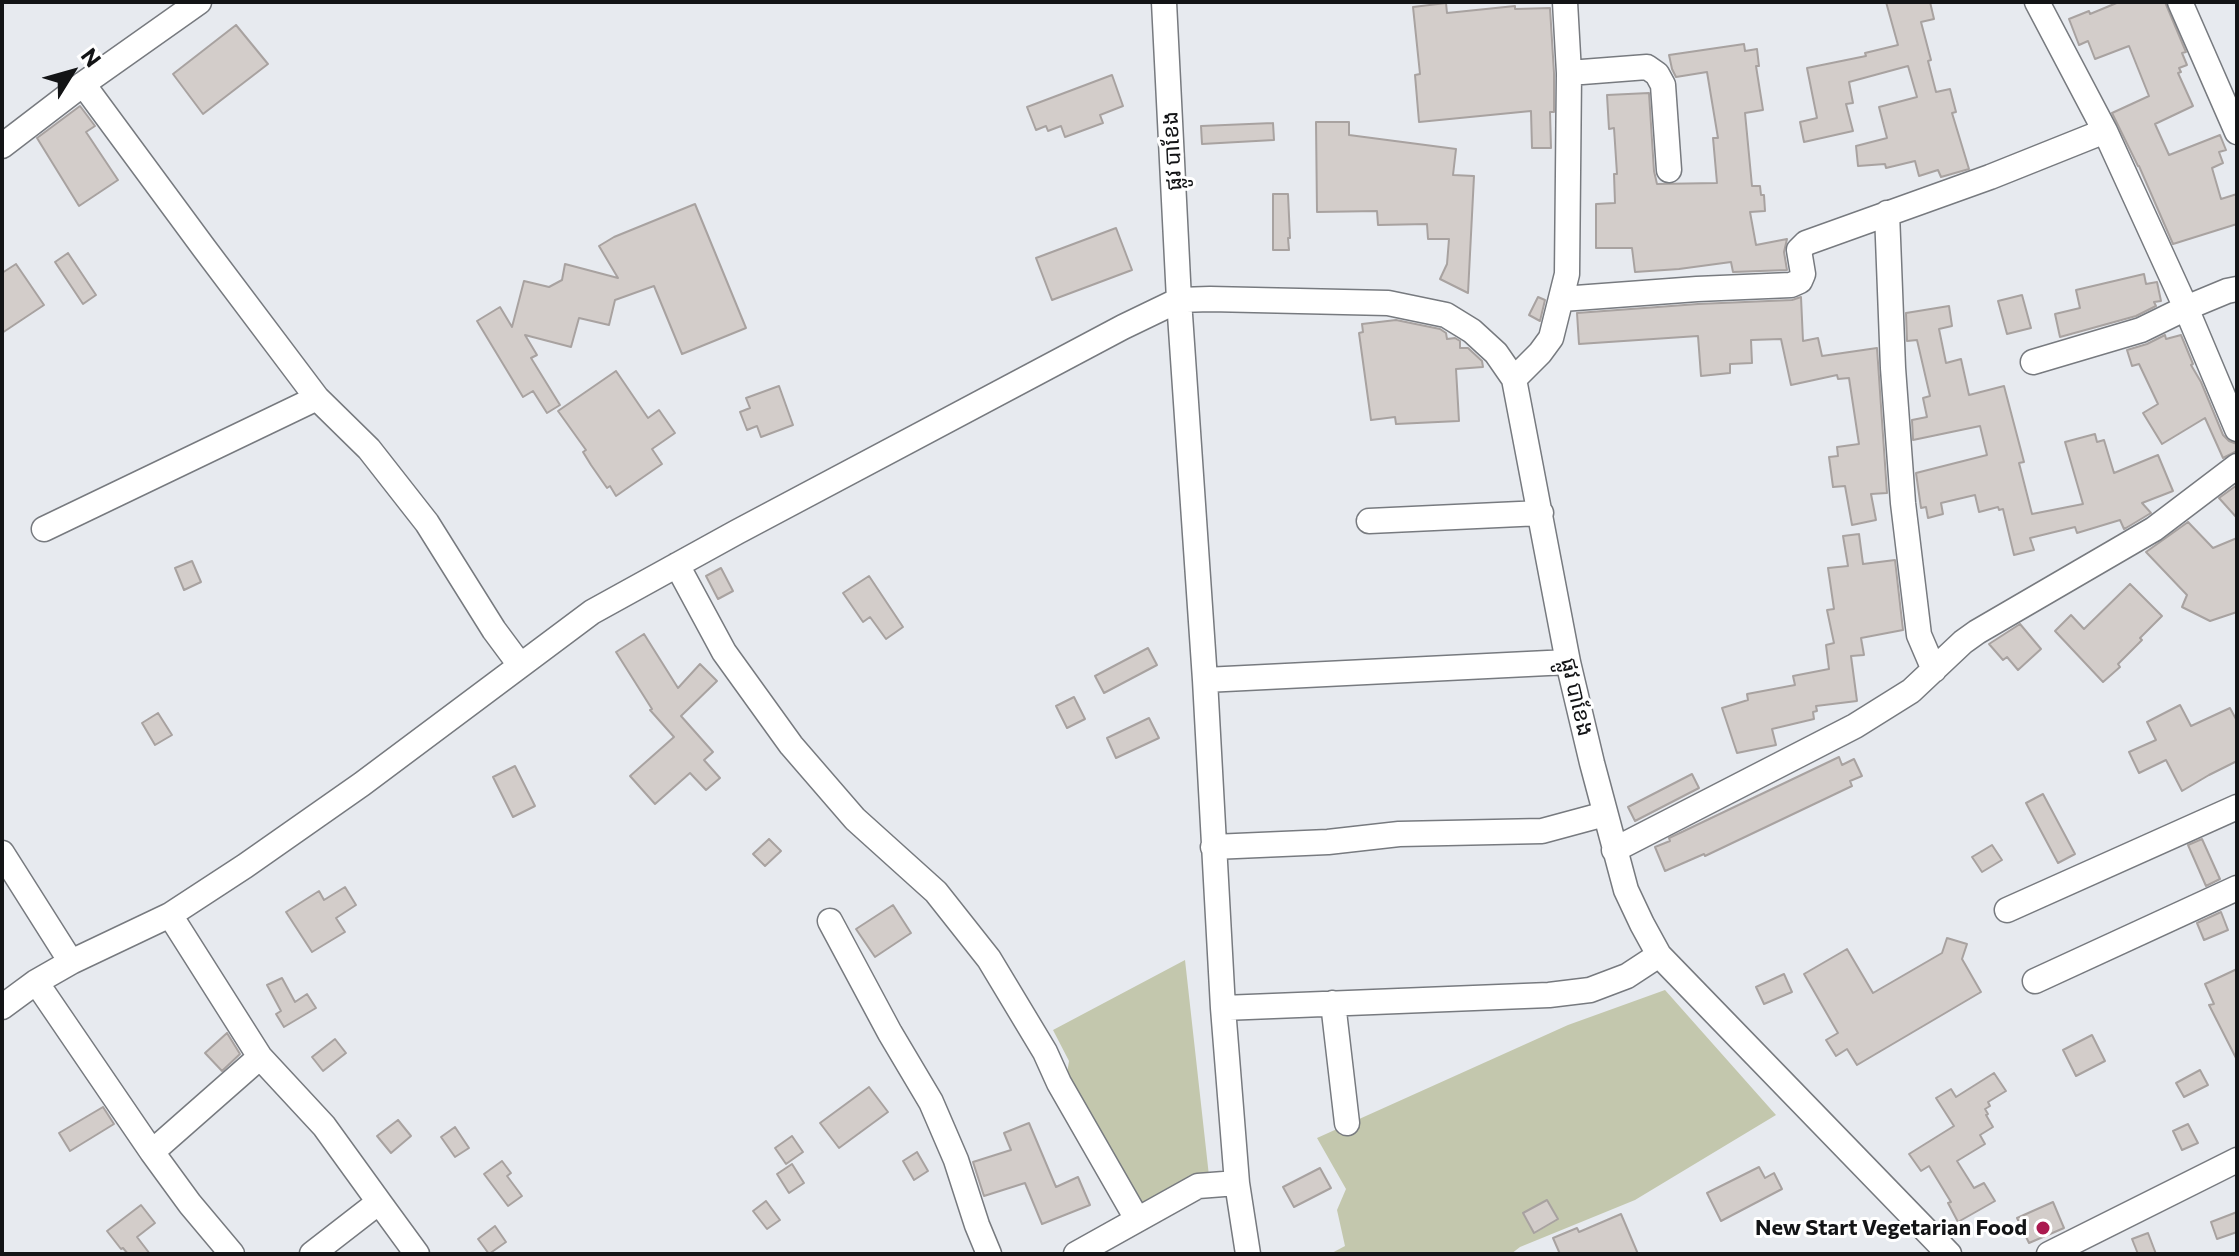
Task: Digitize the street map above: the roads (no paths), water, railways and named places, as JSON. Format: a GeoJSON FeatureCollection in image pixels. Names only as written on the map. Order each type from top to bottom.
{"type":"FeatureCollection","features":[{"type":"Feature","properties":{"kind":"street"},"geometry":{"type":"LineString","coordinates":[[2,146],[199,2]]}},
{"type":"Feature","properties":{"kind":"street","name":"ផ្លូវ បាខែង"},"geometry":{"type":"LineString","coordinates":[[1164,2],[1179,300],[1223,1008],[1237,1183],[1248,1254]]}},
{"type":"Feature","properties":{"kind":"street"},"geometry":{"type":"LineString","coordinates":[[1514,379],[1551,338],[1567,274],[1569,73],[1565,2]]}},
{"type":"Feature","properties":{"kind":"street"},"geometry":{"type":"LineString","coordinates":[[2037,2],[2105,131],[2237,429]]}},
{"type":"Feature","properties":{"kind":"street"},"geometry":{"type":"LineString","coordinates":[[2180,2],[2237,132]]}},
{"type":"Feature","properties":{"kind":"street"},"geometry":{"type":"LineString","coordinates":[[1569,73],[1647,67],[1657,74],[1663,85],[1669,170]]}},
{"type":"Feature","properties":{"kind":"street"},"geometry":{"type":"LineString","coordinates":[[83,84],[317,398],[369,449],[427,523],[494,630],[520,665]]}},
{"type":"Feature","properties":{"kind":"street"},"geometry":{"type":"LineString","coordinates":[[1562,299],[1791,285],[1800,281],[1803,274],[1799,250],[1802,246],[2105,131]]}},
{"type":"Feature","properties":{"kind":"street"},"geometry":{"type":"LineString","coordinates":[[1887,213],[1893,368],[1903,503],[1919,635],[1934,670]]}},
{"type":"Feature","properties":{"kind":"street"},"geometry":{"type":"LineString","coordinates":[[2033,362],[2141,330],[2186,308],[2237,289]]}},
{"type":"Feature","properties":{"kind":"street"},"geometry":{"type":"LineString","coordinates":[[2,1007],[71,962],[170,915],[245,866],[362,784],[592,612],[751,524],[1179,300]]}},
{"type":"Feature","properties":{"kind":"street","name":"ផ្លូវ បាខែង"},"geometry":{"type":"LineString","coordinates":[[1179,300],[1388,303],[1446,315],[1472,331],[1496,353],[1514,379],[1568,662],[1614,850],[1626,890],[1642,924],[1659,955],[1949,1254]]}},
{"type":"Feature","properties":{"kind":"street"},"geometry":{"type":"LineString","coordinates":[[44,529],[317,398]]}},
{"type":"Feature","properties":{"kind":"street"},"geometry":{"type":"LineString","coordinates":[[1614,850],[1855,726],[1911,691],[1977,632],[2154,529],[2237,466]]}},
{"type":"Feature","properties":{"kind":"street"},"geometry":{"type":"LineString","coordinates":[[1369,521],[1541,513]]}},
{"type":"Feature","properties":{"kind":"street"},"geometry":{"type":"LineString","coordinates":[[677,565],[724,652],[791,745],[855,819],[936,892],[989,959],[1045,1052],[1059,1083],[1137,1219]]}},
{"type":"Feature","properties":{"kind":"street"},"geometry":{"type":"LineString","coordinates":[[1205,680],[1568,662]]}},
{"type":"Feature","properties":{"kind":"street"},"geometry":{"type":"LineString","coordinates":[[2007,910],[2237,807]]}},
{"type":"Feature","properties":{"kind":"street"},"geometry":{"type":"LineString","coordinates":[[1213,847],[1328,842],[1399,834],[1542,831],[1605,814]]}},
{"type":"Feature","properties":{"kind":"street"},"geometry":{"type":"LineString","coordinates":[[2,853],[71,962]]}},
{"type":"Feature","properties":{"kind":"street"},"geometry":{"type":"LineString","coordinates":[[2035,981],[2237,888]]}},
{"type":"Feature","properties":{"kind":"street"},"geometry":{"type":"LineString","coordinates":[[170,915],[260,1057],[324,1126],[417,1254]]}},
{"type":"Feature","properties":{"kind":"street"},"geometry":{"type":"LineString","coordinates":[[830,921],[931,1102],[956,1160],[989,1254]]}},
{"type":"Feature","properties":{"kind":"street"},"geometry":{"type":"LineString","coordinates":[[1223,1008],[1549,995],[1590,990],[1627,976],[1659,955]]}},
{"type":"Feature","properties":{"kind":"street"},"geometry":{"type":"LineString","coordinates":[[36,982],[152,1152],[232,1254]]}},
{"type":"Feature","properties":{"kind":"street"},"geometry":{"type":"LineString","coordinates":[[1333,1003],[1347,1123]]}},
{"type":"Feature","properties":{"kind":"street"},"geometry":{"type":"LineString","coordinates":[[152,1152],[260,1057]]}},
{"type":"Feature","properties":{"kind":"street"},"geometry":{"type":"LineString","coordinates":[[2049,1254],[2237,1160]]}},
{"type":"Feature","properties":{"kind":"street"},"geometry":{"type":"LineString","coordinates":[[1076,1254],[1198,1186],[1237,1183]]}},
{"type":"Feature","properties":{"kind":"street"},"geometry":{"type":"LineString","coordinates":[[312,1254],[379,1202]]}},
{"type":"Feature","properties":{"kind":"place","name":"New Start Vegetarian Food"},"geometry":{"type":"Point","coordinates":[2043,1228]}}]}
